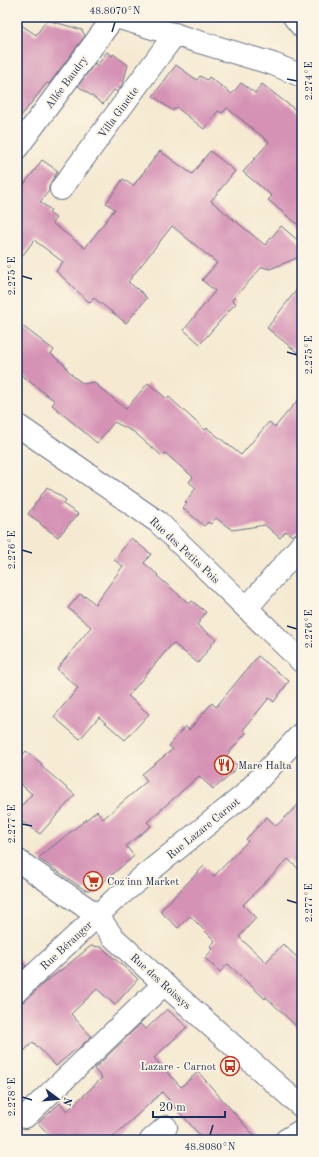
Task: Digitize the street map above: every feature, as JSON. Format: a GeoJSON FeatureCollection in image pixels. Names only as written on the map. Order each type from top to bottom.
{"type":"FeatureCollection","features":[{"type":"Feature","properties":{"kind":"street"},"geometry":{"type":"LineString","coordinates":[[115,17],[273,64],[302,76]]}},
{"type":"Feature","properties":{"kind":"street","name":"Allée Baudry"},"geometry":{"type":"LineString","coordinates":[[17,148],[115,17]]}},
{"type":"Feature","properties":{"kind":"street"},"geometry":{"type":"LineString","coordinates":[[294,17],[302,27]]}},
{"type":"Feature","properties":{"kind":"street","name":"Villa Ginette"},"geometry":{"type":"LineString","coordinates":[[61,189],[174,34]]}},
{"type":"Feature","properties":{"kind":"street","name":"Rue des Petits Pois"},"geometry":{"type":"LineString","coordinates":[[17,425],[158,522],[302,662]]}},
{"type":"Feature","properties":{"kind":"street"},"geometry":{"type":"LineString","coordinates":[[247,608],[302,544]]}},
{"type":"Feature","properties":{"kind":"street","name":"Rue Lazare Carnot"},"geometry":{"type":"LineString","coordinates":[[97,915],[244,795],[302,733]]}},
{"type":"Feature","properties":{"kind":"street","name":"Rue des Roissys"},"geometry":{"type":"LineString","coordinates":[[17,860],[97,915],[112,936],[302,1107]]}},
{"type":"Feature","properties":{"kind":"street","name":"Rue Béranger"},"geometry":{"type":"LineString","coordinates":[[17,991],[97,915]]}},
{"type":"Feature","properties":{"kind":"street"},"geometry":{"type":"LineString","coordinates":[[25,1117],[164,984]]}},
{"type":"Feature","properties":{"kind":"street"},"geometry":{"type":"LineString","coordinates":[[286,1140],[302,1130]]}},
{"type":"Feature","properties":{"kind":"building"},"geometry":{"type":"Polygon","coordinates":[[[47,20],[82,30],[85,36],[49,84],[47,83],[17,121],[17,22],[36,35],[47,20]]]}},
{"type":"Feature","properties":{"kind":"building"},"geometry":{"type":"Polygon","coordinates":[[[107,52],[112,56],[113,54],[128,65],[123,83],[117,92],[114,90],[103,104],[78,86],[95,63],[97,66],[107,52]]]}},
{"type":"Feature","properties":{"kind":"building"},"geometry":{"type":"Polygon","coordinates":[[[176,65],[197,80],[200,76],[207,80],[209,77],[232,94],[241,83],[255,93],[262,84],[302,115],[302,228],[268,200],[272,196],[243,172],[269,142],[227,108],[222,113],[218,111],[204,129],[176,107],[173,111],[153,96],[176,65]]]}},
{"type":"Feature","properties":{"kind":"building"},"geometry":{"type":"Polygon","coordinates":[[[160,151],[192,174],[210,151],[235,171],[211,201],[265,245],[281,226],[302,244],[302,256],[270,269],[262,267],[232,300],[236,303],[200,344],[184,330],[215,291],[202,280],[217,263],[172,226],[128,282],[147,298],[126,323],[94,298],[90,303],[56,271],[63,262],[34,240],[17,263],[17,194],[42,160],[58,171],[51,182],[49,191],[40,202],[51,210],[49,213],[56,218],[52,223],[85,248],[115,209],[106,203],[123,179],[133,186],[160,151]]]}},
{"type":"Feature","properties":{"kind":"building"},"geometry":{"type":"Polygon","coordinates":[[[302,283],[302,356],[267,328],[302,283]]]}},
{"type":"Feature","properties":{"kind":"building"},"geometry":{"type":"Polygon","coordinates":[[[17,322],[54,350],[51,354],[66,366],[74,377],[84,384],[93,382],[126,409],[148,383],[167,399],[169,397],[205,430],[207,428],[241,455],[269,422],[275,427],[302,395],[302,532],[298,532],[292,536],[286,531],[280,538],[265,525],[232,530],[216,518],[211,524],[208,522],[204,526],[183,508],[187,503],[185,502],[196,488],[189,482],[193,477],[165,453],[162,456],[134,432],[114,422],[97,443],[52,405],[55,401],[17,372],[17,322]]]}},
{"type":"Feature","properties":{"kind":"building"},"geometry":{"type":"Polygon","coordinates":[[[47,487],[66,500],[63,504],[78,514],[58,537],[28,514],[47,487]]]}},
{"type":"Feature","properties":{"kind":"building"},"geometry":{"type":"Polygon","coordinates":[[[131,538],[151,554],[144,563],[158,575],[157,576],[190,604],[192,601],[206,612],[197,625],[216,639],[198,663],[173,643],[128,696],[149,714],[125,740],[99,717],[80,739],[54,717],[78,688],[57,669],[91,627],[68,608],[80,594],[85,597],[86,596],[95,604],[123,566],[114,560],[131,538]]]}},
{"type":"Feature","properties":{"kind":"building"},"geometry":{"type":"Polygon","coordinates":[[[258,656],[289,681],[274,702],[269,698],[243,730],[246,733],[226,756],[238,766],[225,780],[213,789],[199,776],[147,822],[151,826],[126,846],[134,856],[94,890],[85,890],[38,858],[97,811],[103,819],[147,781],[142,774],[173,749],[169,746],[185,726],[189,730],[212,703],[216,707],[258,656]]]}},
{"type":"Feature","properties":{"kind":"building"},"geometry":{"type":"Polygon","coordinates":[[[26,751],[75,795],[40,834],[17,818],[17,811],[32,794],[17,781],[17,761],[26,751]]]}},
{"type":"Feature","properties":{"kind":"building"},"geometry":{"type":"Polygon","coordinates":[[[302,801],[302,872],[288,859],[243,905],[256,918],[239,937],[266,962],[283,944],[302,962],[302,1032],[266,997],[265,999],[228,964],[220,972],[205,958],[213,949],[210,946],[215,941],[190,916],[178,928],[160,911],[204,866],[214,876],[248,841],[246,839],[267,817],[276,826],[302,801]]]}},
{"type":"Feature","properties":{"kind":"building"},"geometry":{"type":"Polygon","coordinates":[[[91,946],[101,947],[138,979],[115,1005],[97,989],[71,1014],[91,1036],[76,1051],[75,1050],[56,1066],[33,1042],[17,1058],[17,1003],[26,1000],[45,982],[91,946]]]}},
{"type":"Feature","properties":{"kind":"building"},"geometry":{"type":"Polygon","coordinates":[[[17,958],[26,966],[17,974],[17,958]]]}},
{"type":"Feature","properties":{"kind":"building"},"geometry":{"type":"Polygon","coordinates":[[[167,1009],[187,1027],[154,1058],[181,1087],[198,1072],[258,1140],[204,1140],[162,1092],[110,1140],[54,1140],[38,1123],[60,1103],[67,1111],[102,1078],[94,1069],[140,1024],[146,1029],[167,1009]]]}},
{"type":"Feature","properties":{"kind":"place","name":"Mare Halta"},"geometry":{"type":"Point","coordinates":[224,765]}},
{"type":"Feature","properties":{"kind":"place","name":"Coz'inn Market"},"geometry":{"type":"Point","coordinates":[93,881]}},
{"type":"Feature","properties":{"kind":"place","name":"Lazare - Carnot"},"geometry":{"type":"Point","coordinates":[230,1066]}}]}
